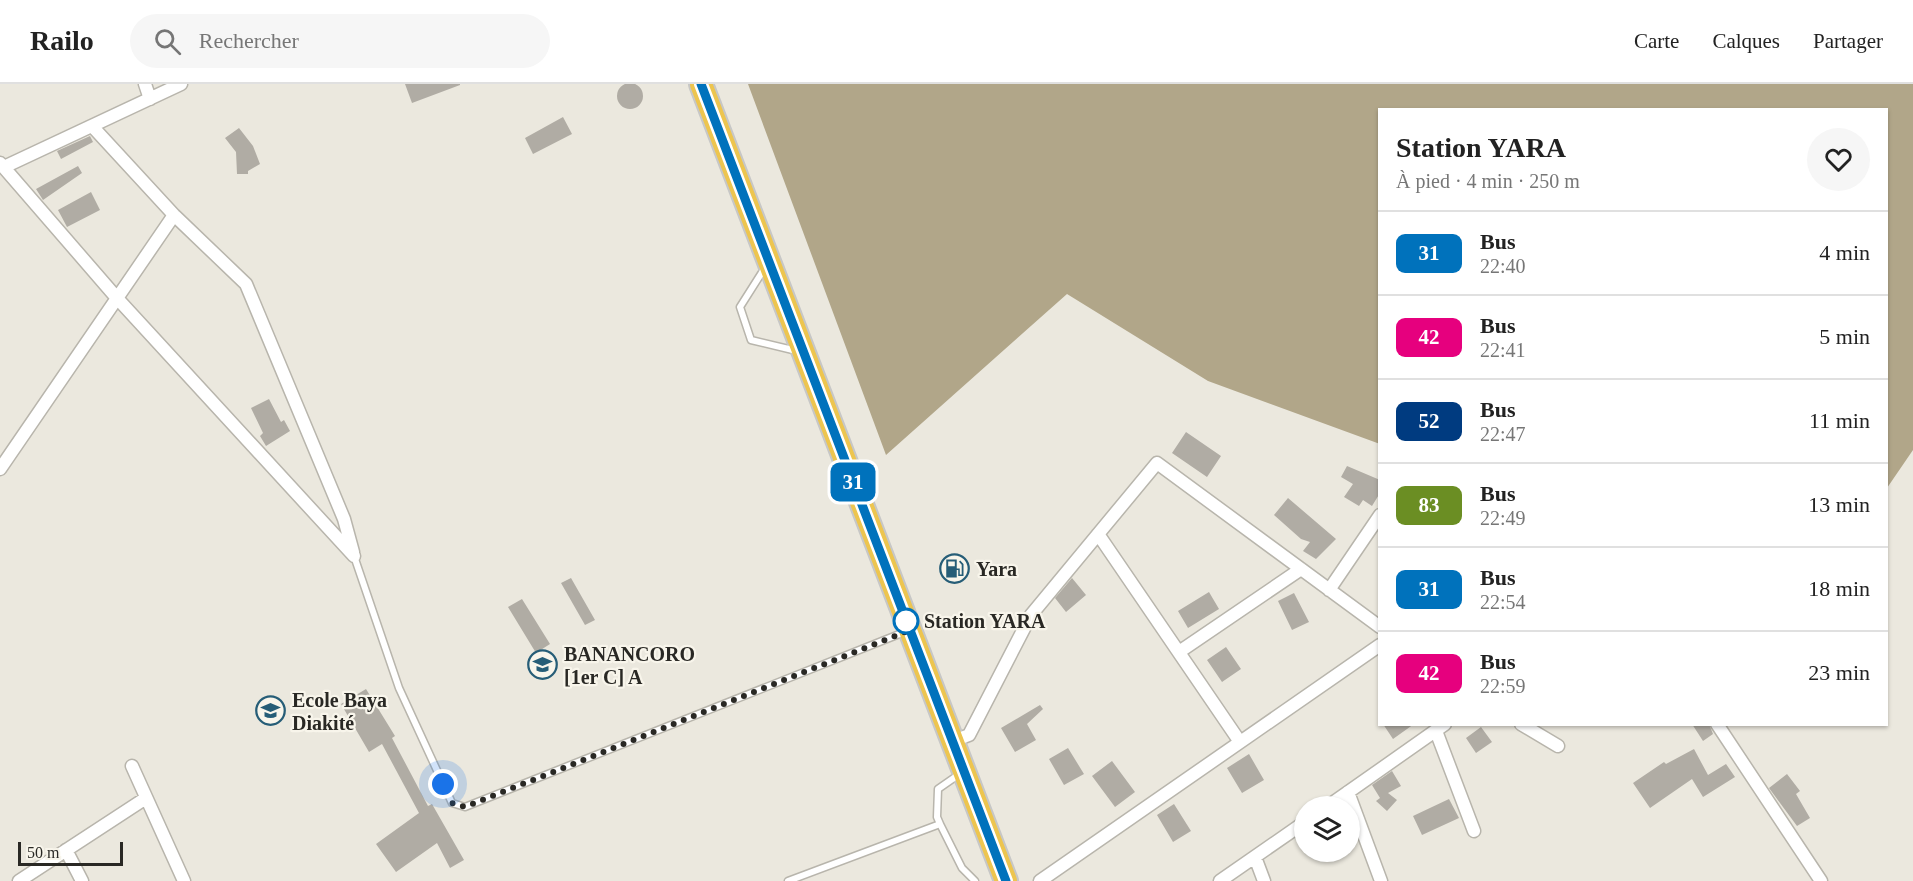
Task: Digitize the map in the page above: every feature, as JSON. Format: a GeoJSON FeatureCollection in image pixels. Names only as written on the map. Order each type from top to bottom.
{"type":"FeatureCollection","features":[{"type":"Feature","properties":{"kind":"highway"},"geometry":{"type":"LineString","coordinates":[[700,84],[1006,881]]}},
{"type":"Feature","properties":{"kind":"street"},"geometry":{"type":"LineString","coordinates":[[145,84],[150,99]]}},
{"type":"Feature","properties":{"kind":"street"},"geometry":{"type":"LineString","coordinates":[[181,84],[2,165],[116,297],[354,556]]}},
{"type":"Feature","properties":{"kind":"street"},"geometry":{"type":"LineString","coordinates":[[92,126],[174,215],[246,284],[344,519],[354,556]]}},
{"type":"Feature","properties":{"kind":"street"},"geometry":{"type":"LineString","coordinates":[[0,469],[174,215]]}},
{"type":"Feature","properties":{"kind":"street"},"geometry":{"type":"LineString","coordinates":[[953,741],[969,735],[1031,615],[1157,463],[1378,626]]}},
{"type":"Feature","properties":{"kind":"street"},"geometry":{"type":"LineString","coordinates":[[1329,590],[1378,517]]}},
{"type":"Feature","properties":{"kind":"street"},"geometry":{"type":"LineString","coordinates":[[1098,534],[1240,742]]}},
{"type":"Feature","properties":{"kind":"street"},"geometry":{"type":"LineString","coordinates":[[1179,652],[1301,569]]}},
{"type":"Feature","properties":{"kind":"street"},"geometry":{"type":"LineString","coordinates":[[1040,881],[1378,646]]}},
{"type":"Feature","properties":{"kind":"street"},"geometry":{"type":"LineString","coordinates":[[1524,726],[1558,746]]}},
{"type":"Feature","properties":{"kind":"street"},"geometry":{"type":"LineString","coordinates":[[1719,726],[1821,881]]}},
{"type":"Feature","properties":{"kind":"street"},"geometry":{"type":"LineString","coordinates":[[1342,796],[1441,728],[1474,831]]}},
{"type":"Feature","properties":{"kind":"street"},"geometry":{"type":"LineString","coordinates":[[132,766],[184,881]]}},
{"type":"Feature","properties":{"kind":"street"},"geometry":{"type":"LineString","coordinates":[[1348,792],[1381,881]]}},
{"type":"Feature","properties":{"kind":"street"},"geometry":{"type":"LineString","coordinates":[[19,881],[146,798]]}},
{"type":"Feature","properties":{"kind":"street"},"geometry":{"type":"LineString","coordinates":[[1220,881],[1294,830]]}},
{"type":"Feature","properties":{"kind":"street"},"geometry":{"type":"LineString","coordinates":[[66,850],[82,881]]}},
{"type":"Feature","properties":{"kind":"street"},"geometry":{"type":"LineString","coordinates":[[1255,857],[1264,881]]}},
{"type":"Feature","properties":{"kind":"lane"},"geometry":{"type":"LineString","coordinates":[[768,261],[740,307],[751,340],[804,352]]}},
{"type":"Feature","properties":{"kind":"lane"},"geometry":{"type":"LineString","coordinates":[[354,556],[399,688],[452,803],[465,807],[910,630]]}},
{"type":"Feature","properties":{"kind":"lane"},"geometry":{"type":"LineString","coordinates":[[964,772],[945,782],[938,789],[937,817],[962,868],[975,881]]}},
{"type":"Feature","properties":{"kind":"lane"},"geometry":{"type":"LineString","coordinates":[[788,881],[940,824]]}},
{"type":"Feature","properties":{"kind":"shaded area"},"geometry":{"type":"Polygon","coordinates":[[[748,84],[1913,84],[1913,450],[1888,487],[1888,108],[1378,108],[1378,443],[1208,381],[1067,294],[886,455],[748,84]]]}},
{"type":"Feature","properties":{"kind":"building"},"geometry":{"type":"Polygon","coordinates":[[[630,83],[639,87],[643,96],[639,105],[630,109],[621,105],[617,96],[621,87],[630,83]]]}},
{"type":"Feature","properties":{"kind":"building"},"geometry":{"type":"Polygon","coordinates":[[[405,84],[460,84],[460,85],[412,103],[405,84]]]}},
{"type":"Feature","properties":{"kind":"building"},"geometry":{"type":"Polygon","coordinates":[[[563,117],[572,134],[533,154],[525,138],[563,117]]]}},
{"type":"Feature","properties":{"kind":"building"},"geometry":{"type":"Polygon","coordinates":[[[239,128],[253,146],[260,164],[248,171],[248,174],[237,174],[236,152],[225,138],[239,128]]]}},
{"type":"Feature","properties":{"kind":"building"},"geometry":{"type":"Polygon","coordinates":[[[90,136],[93,142],[61,159],[57,151],[90,136]]]}},
{"type":"Feature","properties":{"kind":"building"},"geometry":{"type":"Polygon","coordinates":[[[78,166],[82,173],[43,200],[36,189],[78,166]]]}},
{"type":"Feature","properties":{"kind":"building"},"geometry":{"type":"Polygon","coordinates":[[[91,192],[100,210],[67,227],[58,210],[91,192]]]}},
{"type":"Feature","properties":{"kind":"building"},"geometry":{"type":"Polygon","coordinates":[[[269,399],[281,422],[284,420],[290,431],[266,446],[260,436],[263,433],[251,408],[269,399]]]}},
{"type":"Feature","properties":{"kind":"building"},"geometry":{"type":"Polygon","coordinates":[[[1186,432],[1221,456],[1207,477],[1172,453],[1186,432]]]}},
{"type":"Feature","properties":{"kind":"building"},"geometry":{"type":"Polygon","coordinates":[[[1347,466],[1378,479],[1378,496],[1372,506],[1363,500],[1359,506],[1344,497],[1353,484],[1341,477],[1347,466]]]}},
{"type":"Feature","properties":{"kind":"building"},"geometry":{"type":"Polygon","coordinates":[[[1288,498],[1336,539],[1316,559],[1303,551],[1310,542],[1301,539],[1274,515],[1288,498]]]}},
{"type":"Feature","properties":{"kind":"building"},"geometry":{"type":"Polygon","coordinates":[[[571,578],[595,620],[585,625],[561,583],[571,578]]]}},
{"type":"Feature","properties":{"kind":"building"},"geometry":{"type":"Polygon","coordinates":[[[1072,578],[1086,595],[1066,612],[1055,598],[1072,578]]]}},
{"type":"Feature","properties":{"kind":"building"},"geometry":{"type":"Polygon","coordinates":[[[1209,592],[1219,609],[1188,628],[1178,611],[1209,592]]]}},
{"type":"Feature","properties":{"kind":"building"},"geometry":{"type":"Polygon","coordinates":[[[1294,593],[1309,622],[1292,630],[1278,601],[1294,593]]]}},
{"type":"Feature","properties":{"kind":"building"},"geometry":{"type":"Polygon","coordinates":[[[522,599],[550,644],[536,653],[508,607],[522,599]]]}},
{"type":"Feature","properties":{"kind":"building"},"geometry":{"type":"Polygon","coordinates":[[[1226,647],[1241,669],[1222,682],[1207,660],[1226,647]]]}},
{"type":"Feature","properties":{"kind":"building"},"geometry":{"type":"Polygon","coordinates":[[[366,689],[395,736],[392,738],[428,806],[432,804],[464,860],[450,868],[437,843],[396,872],[376,844],[419,813],[382,744],[369,752],[341,704],[366,689]]]}},
{"type":"Feature","properties":{"kind":"building"},"geometry":{"type":"Polygon","coordinates":[[[1040,705],[1043,709],[1027,724],[1036,740],[1015,752],[1001,728],[1040,705]]]}},
{"type":"Feature","properties":{"kind":"building"},"geometry":{"type":"Polygon","coordinates":[[[1384,726],[1411,726],[1393,739],[1384,726]]]}},
{"type":"Feature","properties":{"kind":"building"},"geometry":{"type":"Polygon","coordinates":[[[1693,726],[1710,726],[1713,734],[1703,741],[1693,726]]]}},
{"type":"Feature","properties":{"kind":"building"},"geometry":{"type":"Polygon","coordinates":[[[1481,727],[1492,742],[1476,753],[1466,738],[1481,727]]]}},
{"type":"Feature","properties":{"kind":"building"},"geometry":{"type":"Polygon","coordinates":[[[1068,748],[1084,774],[1064,785],[1049,759],[1068,748]]]}},
{"type":"Feature","properties":{"kind":"building"},"geometry":{"type":"Polygon","coordinates":[[[1694,749],[1708,775],[1726,764],[1735,777],[1703,797],[1692,779],[1650,808],[1633,783],[1664,762],[1666,764],[1694,749]]]}},
{"type":"Feature","properties":{"kind":"building"},"geometry":{"type":"Polygon","coordinates":[[[1249,754],[1264,780],[1242,793],[1227,768],[1249,754]]]}},
{"type":"Feature","properties":{"kind":"building"},"geometry":{"type":"Polygon","coordinates":[[[1112,761],[1135,792],[1115,807],[1092,776],[1112,761]]]}},
{"type":"Feature","properties":{"kind":"building"},"geometry":{"type":"Polygon","coordinates":[[[1392,771],[1401,786],[1388,793],[1397,800],[1387,811],[1376,801],[1380,798],[1372,785],[1392,771]]]}},
{"type":"Feature","properties":{"kind":"building"},"geometry":{"type":"Polygon","coordinates":[[[1787,774],[1800,791],[1796,794],[1810,818],[1797,826],[1769,788],[1787,774]]]}},
{"type":"Feature","properties":{"kind":"building"},"geometry":{"type":"Polygon","coordinates":[[[1449,799],[1459,818],[1422,835],[1413,816],[1449,799]]]}},
{"type":"Feature","properties":{"kind":"building"},"geometry":{"type":"Polygon","coordinates":[[[1174,804],[1191,831],[1173,842],[1157,815],[1174,804]]]}},
{"type":"Feature","properties":{"kind":"bus line","name":"31"},"geometry":{"type":"LineString","coordinates":[[701,84],[1006,881]]}},
{"type":"Feature","properties":{"kind":"place","name":"Yara"},"geometry":{"type":"Point","coordinates":[955,569]}},
{"type":"Feature","properties":{"kind":"place","name":"Station YARA"},"geometry":{"type":"Point","coordinates":[906,621]}},
{"type":"Feature","properties":{"kind":"place","name":"BANANCORO [1er C] A"},"geometry":{"type":"Point","coordinates":[543,665]}},
{"type":"Feature","properties":{"kind":"place","name":"Ecole Baya Diakité"},"geometry":{"type":"Point","coordinates":[271,711]}},
{"type":"Feature","properties":{"kind":"route"},"geometry":{"type":"LineString","coordinates":[[443,784],[452,803],[465,807],[910,630],[906,621]]}}]}
